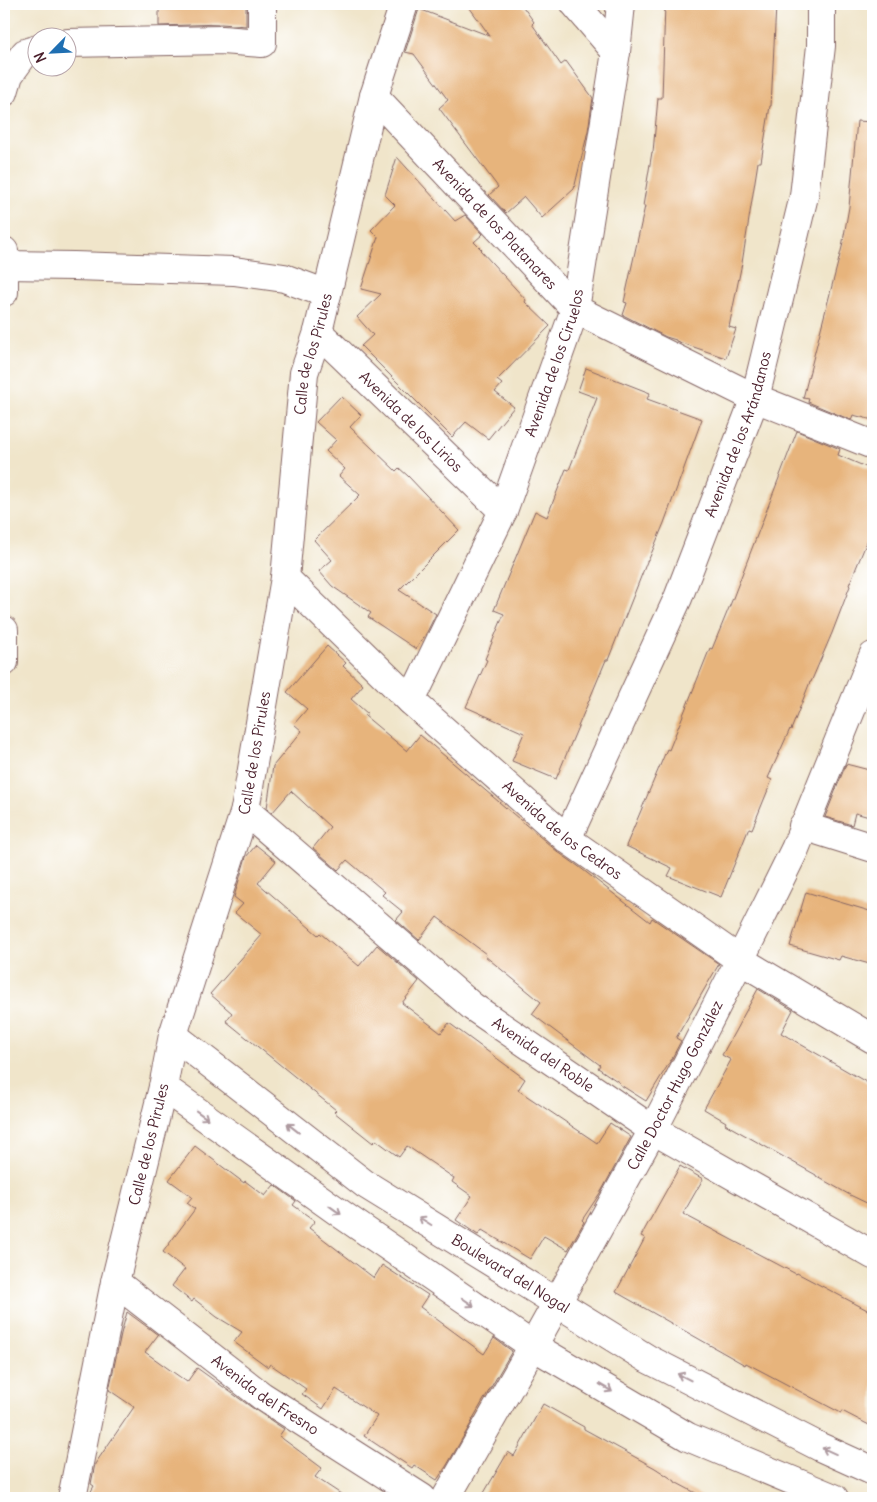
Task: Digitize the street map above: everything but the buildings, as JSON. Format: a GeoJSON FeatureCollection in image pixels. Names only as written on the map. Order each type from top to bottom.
{"type":"FeatureCollection","features":[{"type":"Feature","properties":{"kind":"street"},"geometry":{"type":"LineString","coordinates":[[78,43],[222,40],[262,43],[262,4]]}},
{"type":"Feature","properties":{"kind":"street","name":"Calle de los Pirules"},"geometry":{"type":"LineString","coordinates":[[72,1498],[114,1282],[163,1087],[173,1035],[245,810],[285,578],[304,373],[318,332],[374,96],[404,4]]}},
{"type":"Feature","properties":{"kind":"street"},"geometry":{"type":"LineString","coordinates":[[575,4],[616,52]]}},
{"type":"Feature","properties":{"kind":"street","name":"Avenida de los Ciruelos"},"geometry":{"type":"LineString","coordinates":[[411,701],[503,511],[575,309],[616,52],[621,4]]}},
{"type":"Feature","properties":{"kind":"street","name":"Avenida de los Arándanos"},"geometry":{"type":"LineString","coordinates":[[567,839],[678,598],[755,398],[804,196],[821,46],[821,4]]}},
{"type":"Feature","properties":{"kind":"street"},"geometry":{"type":"LineString","coordinates":[[4,92],[9,75],[25,53],[28,52]]}},
{"type":"Feature","properties":{"kind":"street","name":"Avenida de los Platanares"},"geometry":{"type":"LineString","coordinates":[[374,96],[575,309],[755,398],[873,445]]}},
{"type":"Feature","properties":{"kind":"street"},"geometry":{"type":"LineString","coordinates":[[4,251],[4,292]]}},
{"type":"Feature","properties":{"kind":"street"},"geometry":{"type":"LineString","coordinates":[[4,265],[234,271],[284,278],[327,294]]}},
{"type":"Feature","properties":{"kind":"street","name":"Avenida de los Lirios"},"geometry":{"type":"LineString","coordinates":[[318,332],[503,511]]}},
{"type":"Feature","properties":{"kind":"street","name":"Avenida de los Cedros"},"geometry":{"type":"LineString","coordinates":[[285,578],[411,701],[567,839],[740,960],[873,1039]]}},
{"type":"Feature","properties":{"kind":"street"},"geometry":{"type":"LineString","coordinates":[[4,630],[4,662]]}},
{"type":"Feature","properties":{"kind":"street","name":"Calle Doctor Hugo González"},"geometry":{"type":"LineString","coordinates":[[446,1498],[653,1130],[740,960],[794,849],[873,656]]}},
{"type":"Feature","properties":{"kind":"street","name":"Avenida del Roble"},"geometry":{"type":"LineString","coordinates":[[245,810],[473,1007],[653,1130],[873,1255]]}},
{"type":"Feature","properties":{"kind":"street"},"geometry":{"type":"LineString","coordinates":[[803,826],[873,848]]}},
{"type":"Feature","properties":{"kind":"street","name":"Boulevard del Nogal"},"geometry":{"type":"LineString","coordinates":[[173,1035],[365,1184],[648,1359],[820,1447],[873,1471]]}},
{"type":"Feature","properties":{"kind":"street"},"geometry":{"type":"LineString","coordinates":[[163,1087],[344,1216],[533,1346],[688,1437],[834,1498]]}},
{"type":"Feature","properties":{"kind":"street","name":"Avenida del Fresno"},"geometry":{"type":"LineString","coordinates":[[114,1282],[262,1396],[422,1498]]}}]}
